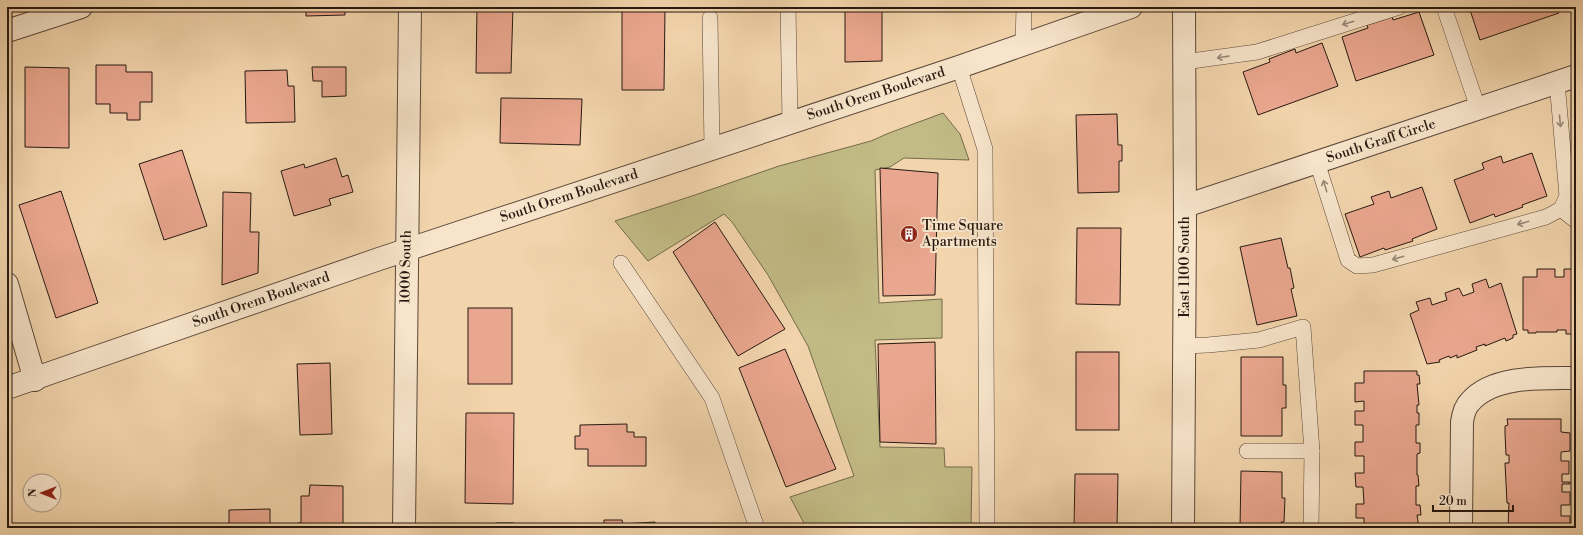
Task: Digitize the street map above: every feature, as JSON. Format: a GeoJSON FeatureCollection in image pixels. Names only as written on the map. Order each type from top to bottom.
{"type":"FeatureCollection","features":[{"type":"Feature","properties":{"kind":"street"},"geometry":{"type":"LineString","coordinates":[[7,31],[80,7]]}},
{"type":"Feature","properties":{"kind":"street","name":"1000 South"},"geometry":{"type":"LineString","coordinates":[[404,528],[406,250],[410,7]]}},
{"type":"Feature","properties":{"kind":"street","name":"South Orem Boulevard"},"geometry":{"type":"LineString","coordinates":[[7,388],[35,380],[208,318],[406,250],[959,67],[1131,7]]}},
{"type":"Feature","properties":{"kind":"street","name":"East 1100 South"},"geometry":{"type":"LineString","coordinates":[[1183,528],[1185,206],[1184,7]]}},
{"type":"Feature","properties":{"kind":"street","name":"South Graff Circle"},"geometry":{"type":"LineString","coordinates":[[1185,206],[1566,79]]}},
{"type":"Feature","properties":{"kind":"street"},"geometry":{"type":"LineString","coordinates":[[7,284],[35,380]]}},
{"type":"Feature","properties":{"kind":"street"},"geometry":{"type":"LineString","coordinates":[[1461,528],[1462,422],[1465,409],[1470,402],[1478,393],[1493,386],[1519,380],[1576,378]]}},
{"type":"Feature","properties":{"kind":"lane"},"geometry":{"type":"LineString","coordinates":[[788,7],[790,123]]}},
{"type":"Feature","properties":{"kind":"lane"},"geometry":{"type":"LineString","coordinates":[[1023,44],[1024,7]]}},
{"type":"Feature","properties":{"kind":"lane"},"geometry":{"type":"LineString","coordinates":[[1184,62],[1257,52],[1399,7]]}},
{"type":"Feature","properties":{"kind":"lane"},"geometry":{"type":"LineString","coordinates":[[1444,7],[1478,108]]}},
{"type":"Feature","properties":{"kind":"lane"},"geometry":{"type":"LineString","coordinates":[[710,18],[712,149]]}},
{"type":"Feature","properties":{"kind":"lane"},"geometry":{"type":"LineString","coordinates":[[959,67],[985,149],[988,528]]}},
{"type":"Feature","properties":{"kind":"lane"},"geometry":{"type":"LineString","coordinates":[[1317,162],[1348,260],[1357,266],[1373,265],[1546,217],[1561,209],[1567,196],[1566,79]]}},
{"type":"Feature","properties":{"kind":"lane"},"geometry":{"type":"LineString","coordinates":[[1561,209],[1576,221]]}},
{"type":"Feature","properties":{"kind":"lane"},"geometry":{"type":"LineString","coordinates":[[621,263],[712,398],[757,528]]}},
{"type":"Feature","properties":{"kind":"lane"},"geometry":{"type":"LineString","coordinates":[[1184,346],[1259,340],[1303,327],[1312,451],[1312,528]]}},
{"type":"Feature","properties":{"kind":"lane"},"geometry":{"type":"LineString","coordinates":[[1247,451],[1312,451]]}},
{"type":"Feature","properties":{"kind":"shaded area"},"geometry":{"type":"Polygon","coordinates":[[[943,113],[960,134],[969,160],[904,158],[890,167],[875,170],[879,303],[942,299],[942,338],[875,340],[880,447],[944,448],[945,467],[972,467],[971,528],[897,528],[896,524],[805,525],[790,497],[854,476],[808,346],[768,275],[732,222],[724,214],[648,261],[615,221],[779,166],[871,141],[943,113]]]}},
{"type":"Feature","properties":{"kind":"building"},"geometry":{"type":"Polygon","coordinates":[[[306,7],[345,7],[345,15],[306,16],[306,7]]]}},
{"type":"Feature","properties":{"kind":"building"},"geometry":{"type":"Polygon","coordinates":[[[477,7],[513,7],[511,73],[476,73],[477,7]]]}},
{"type":"Feature","properties":{"kind":"building"},"geometry":{"type":"Polygon","coordinates":[[[845,7],[882,7],[882,61],[845,62],[845,7]]]}},
{"type":"Feature","properties":{"kind":"building"},"geometry":{"type":"Polygon","coordinates":[[[1469,7],[1557,7],[1559,13],[1480,40],[1469,7]]]}},
{"type":"Feature","properties":{"kind":"building"},"geometry":{"type":"Polygon","coordinates":[[[622,9],[665,9],[664,90],[622,90],[622,9]]]}},
{"type":"Feature","properties":{"kind":"building"},"geometry":{"type":"Polygon","coordinates":[[[1419,12],[1434,55],[1356,81],[1342,37],[1368,28],[1367,25],[1392,17],[1393,20],[1419,12]]]}},
{"type":"Feature","properties":{"kind":"building"},"geometry":{"type":"Polygon","coordinates":[[[1322,43],[1338,86],[1258,115],[1243,72],[1270,62],[1269,59],[1295,49],[1296,53],[1322,43]]]}},
{"type":"Feature","properties":{"kind":"building"},"geometry":{"type":"Polygon","coordinates":[[[96,65],[126,65],[126,72],[152,72],[152,102],[140,102],[140,120],[127,120],[127,113],[110,113],[110,104],[96,104],[96,65]]]}},
{"type":"Feature","properties":{"kind":"building"},"geometry":{"type":"Polygon","coordinates":[[[25,67],[69,68],[69,148],[25,147],[25,67]]]}},
{"type":"Feature","properties":{"kind":"building"},"geometry":{"type":"Polygon","coordinates":[[[312,67],[346,67],[346,96],[322,97],[322,81],[313,81],[312,67]]]}},
{"type":"Feature","properties":{"kind":"building"},"geometry":{"type":"Polygon","coordinates":[[[287,70],[288,86],[294,86],[295,122],[246,123],[245,71],[287,70]]]}},
{"type":"Feature","properties":{"kind":"building"},"geometry":{"type":"Polygon","coordinates":[[[501,98],[582,99],[580,145],[500,143],[501,98]]]}},
{"type":"Feature","properties":{"kind":"building"},"geometry":{"type":"Polygon","coordinates":[[[1117,114],[1118,145],[1122,145],[1122,161],[1119,161],[1119,192],[1078,193],[1076,115],[1117,114]]]}},
{"type":"Feature","properties":{"kind":"building"},"geometry":{"type":"Polygon","coordinates":[[[182,150],[207,226],[164,240],[139,164],[182,150]]]}},
{"type":"Feature","properties":{"kind":"building"},"geometry":{"type":"Polygon","coordinates":[[[1532,153],[1547,196],[1522,205],[1523,207],[1495,217],[1494,214],[1470,223],[1454,180],[1484,169],[1482,163],[1501,156],[1503,163],[1532,153]]]}},
{"type":"Feature","properties":{"kind":"building"},"geometry":{"type":"Polygon","coordinates":[[[336,158],[342,177],[348,175],[353,192],[329,199],[331,205],[294,216],[281,171],[304,164],[305,168],[336,158]]]}},
{"type":"Feature","properties":{"kind":"building","name":"Time Square Apartments"},"geometry":{"type":"Polygon","coordinates":[[[880,168],[938,173],[935,295],[883,296],[880,168]]]}},
{"type":"Feature","properties":{"kind":"building"},"geometry":{"type":"Polygon","coordinates":[[[1422,187],[1437,229],[1412,239],[1413,241],[1385,250],[1384,248],[1360,257],[1345,214],[1374,204],[1371,197],[1389,191],[1391,198],[1422,187]]]}},
{"type":"Feature","properties":{"kind":"building"},"geometry":{"type":"Polygon","coordinates":[[[61,191],[98,303],[56,318],[19,205],[61,191]]]}},
{"type":"Feature","properties":{"kind":"building"},"geometry":{"type":"Polygon","coordinates":[[[223,192],[251,193],[250,232],[259,232],[258,273],[222,285],[223,192]]]}},
{"type":"Feature","properties":{"kind":"building"},"geometry":{"type":"Polygon","coordinates":[[[715,222],[785,329],[738,356],[673,252],[715,222]]]}},
{"type":"Feature","properties":{"kind":"building"},"geometry":{"type":"Polygon","coordinates":[[[1077,228],[1121,228],[1120,305],[1076,304],[1077,228]]]}},
{"type":"Feature","properties":{"kind":"building"},"geometry":{"type":"Polygon","coordinates":[[[1281,238],[1288,268],[1290,268],[1294,288],[1291,289],[1297,316],[1257,325],[1240,247],[1281,238]]]}},
{"type":"Feature","properties":{"kind":"building"},"geometry":{"type":"Polygon","coordinates":[[[1537,269],[1555,269],[1555,277],[1564,277],[1564,269],[1576,269],[1576,334],[1566,334],[1566,330],[1557,330],[1557,332],[1528,333],[1528,330],[1523,330],[1523,277],[1537,277],[1537,269]]]}},
{"type":"Feature","properties":{"kind":"building"},"geometry":{"type":"Polygon","coordinates":[[[1486,279],[1489,288],[1501,283],[1517,334],[1513,335],[1513,338],[1506,341],[1505,338],[1485,346],[1485,344],[1476,347],[1477,350],[1457,358],[1457,355],[1450,358],[1449,356],[1439,360],[1440,362],[1427,364],[1410,314],[1419,310],[1416,302],[1430,298],[1432,305],[1447,300],[1445,293],[1459,288],[1463,296],[1474,292],[1472,284],[1486,279]]]}},
{"type":"Feature","properties":{"kind":"building"},"geometry":{"type":"Polygon","coordinates":[[[468,308],[512,308],[512,384],[468,384],[468,308]]]}},
{"type":"Feature","properties":{"kind":"building"},"geometry":{"type":"Polygon","coordinates":[[[935,342],[936,444],[880,442],[878,344],[935,342]]]}},
{"type":"Feature","properties":{"kind":"building"},"geometry":{"type":"Polygon","coordinates":[[[785,349],[836,469],[786,487],[739,368],[785,349]]]}},
{"type":"Feature","properties":{"kind":"building"},"geometry":{"type":"Polygon","coordinates":[[[1076,352],[1119,352],[1119,430],[1076,430],[1076,352]]]}},
{"type":"Feature","properties":{"kind":"building"},"geometry":{"type":"Polygon","coordinates":[[[1241,357],[1283,357],[1283,385],[1286,385],[1286,408],[1282,408],[1282,436],[1241,436],[1241,357]]]}},
{"type":"Feature","properties":{"kind":"building"},"geometry":{"type":"Polygon","coordinates":[[[330,363],[332,434],[300,435],[297,364],[330,363]]]}},
{"type":"Feature","properties":{"kind":"building"},"geometry":{"type":"Polygon","coordinates":[[[1364,371],[1417,371],[1417,375],[1419,375],[1420,384],[1417,384],[1419,405],[1417,405],[1417,413],[1419,413],[1419,425],[1416,425],[1416,443],[1420,443],[1420,453],[1417,454],[1417,475],[1419,486],[1416,486],[1416,505],[1420,505],[1421,515],[1417,515],[1419,528],[1356,528],[1364,527],[1364,518],[1356,518],[1356,504],[1364,504],[1363,487],[1356,487],[1355,473],[1364,473],[1364,456],[1355,456],[1355,442],[1363,442],[1363,425],[1355,425],[1355,411],[1364,411],[1364,401],[1355,402],[1355,383],[1364,383],[1364,371]]]}},
{"type":"Feature","properties":{"kind":"building"},"geometry":{"type":"Polygon","coordinates":[[[466,413],[514,413],[513,504],[465,503],[466,413]]]}},
{"type":"Feature","properties":{"kind":"building"},"geometry":{"type":"Polygon","coordinates":[[[1507,419],[1561,419],[1561,432],[1570,433],[1570,451],[1561,452],[1561,461],[1569,461],[1569,474],[1562,474],[1562,482],[1570,482],[1570,484],[1562,484],[1562,492],[1570,492],[1570,505],[1561,505],[1561,516],[1570,516],[1570,528],[1508,528],[1509,503],[1507,503],[1505,463],[1509,463],[1509,455],[1506,455],[1505,433],[1505,426],[1508,425],[1507,419]]]}},
{"type":"Feature","properties":{"kind":"building"},"geometry":{"type":"Polygon","coordinates":[[[627,424],[627,432],[634,432],[634,437],[646,437],[646,466],[588,466],[588,449],[575,449],[575,436],[580,436],[580,425],[627,424]]]}},
{"type":"Feature","properties":{"kind":"building"},"geometry":{"type":"Polygon","coordinates":[[[1241,471],[1282,472],[1282,498],[1285,498],[1284,522],[1281,522],[1281,528],[1240,528],[1241,471]]]}},
{"type":"Feature","properties":{"kind":"building"},"geometry":{"type":"Polygon","coordinates":[[[1075,474],[1118,474],[1117,528],[1074,528],[1075,474]]]}},
{"type":"Feature","properties":{"kind":"building"},"geometry":{"type":"Polygon","coordinates":[[[310,485],[343,486],[343,528],[298,528],[298,523],[301,523],[301,496],[309,496],[310,485]]]}},
{"type":"Feature","properties":{"kind":"building"},"geometry":{"type":"Polygon","coordinates":[[[270,509],[270,528],[229,528],[229,510],[270,509]]]}},
{"type":"Feature","properties":{"kind":"building"},"geometry":{"type":"Polygon","coordinates":[[[604,520],[622,520],[623,524],[655,522],[655,528],[572,528],[572,525],[604,524],[604,520]]]}},
{"type":"Feature","properties":{"kind":"building"},"geometry":{"type":"Polygon","coordinates":[[[496,523],[514,523],[514,528],[466,528],[496,527],[496,523]]]}},
{"type":"Feature","properties":{"kind":"building"},"geometry":{"type":"Polygon","coordinates":[[[133,524],[202,524],[202,528],[133,528],[133,524]]]}},
{"type":"Feature","properties":{"kind":"building"},"geometry":{"type":"Polygon","coordinates":[[[546,527],[546,528],[514,528],[546,527]]]}},
{"type":"Feature","properties":{"kind":"place","name":"Time Square Apartments"},"geometry":{"type":"Point","coordinates":[909,234]}}]}
